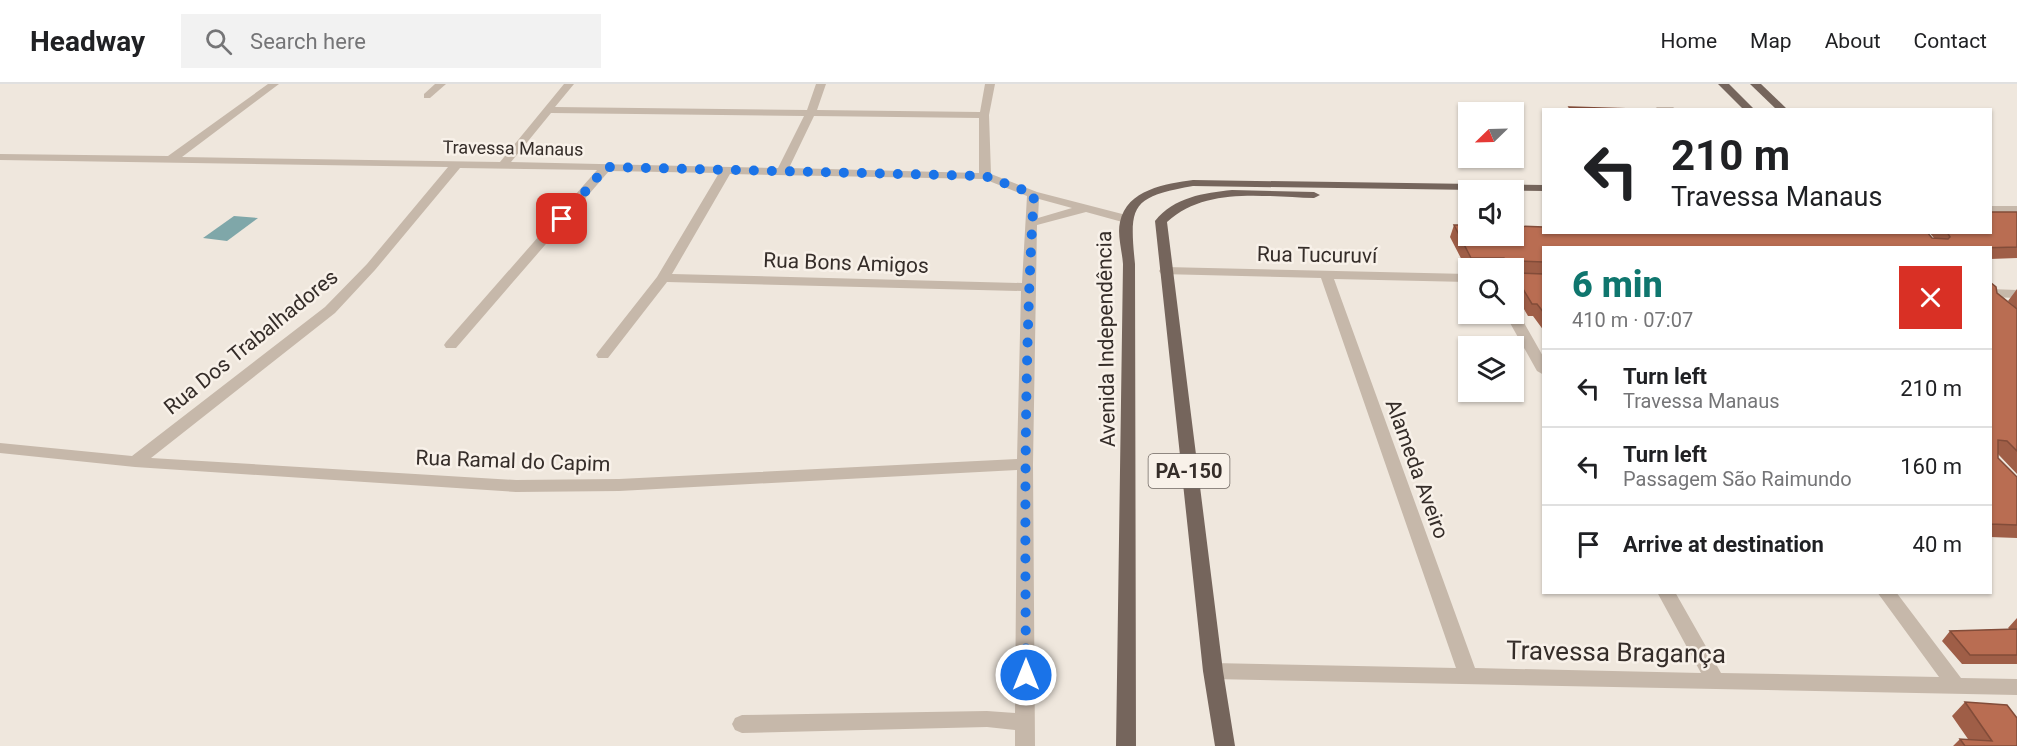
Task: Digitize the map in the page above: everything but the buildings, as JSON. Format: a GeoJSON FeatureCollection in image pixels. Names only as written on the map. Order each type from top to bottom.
{"type":"FeatureCollection","features":[{"type":"Feature","properties":{"kind":"main road"},"geometry":{"type":"LineString","coordinates":[[1723,84],[1747,108]]}},
{"type":"Feature","properties":{"kind":"main road"},"geometry":{"type":"LineString","coordinates":[[1755,84],[1781,108]]}},
{"type":"Feature","properties":{"kind":"main road","name":"Avenida Independência"},"geometry":{"type":"LineString","coordinates":[[1126,746],[1129,264],[1126,219],[1138,201],[1152,193],[1193,183],[1542,188]]}},
{"type":"Feature","properties":{"kind":"main road","name":"PA-150"},"geometry":{"type":"LineString","coordinates":[[1225,746],[1213,671],[1161,221],[1169,211],[1217,194],[1458,197]]}},
{"type":"Feature","properties":{"kind":"main road"},"geometry":{"type":"LineString","coordinates":[[1524,198],[1542,198]]}},
{"type":"Feature","properties":{"kind":"street"},"geometry":{"type":"LineString","coordinates":[[169,161],[274,84]]}},
{"type":"Feature","properties":{"kind":"street"},"geometry":{"type":"LineString","coordinates":[[427,96],[441,84]]}},
{"type":"Feature","properties":{"kind":"street"},"geometry":{"type":"LineString","coordinates":[[503,165],[569,84]]}},
{"type":"Feature","properties":{"kind":"street"},"geometry":{"type":"LineString","coordinates":[[782,172],[811,112],[821,84]]}},
{"type":"Feature","properties":{"kind":"street"},"geometry":{"type":"LineString","coordinates":[[985,176],[984,115],[990,84]]}},
{"type":"Feature","properties":{"kind":"street"},"geometry":{"type":"LineString","coordinates":[[547,110],[984,115]]}},
{"type":"Feature","properties":{"kind":"street","name":"Travessa Manaus"},"geometry":{"type":"LineString","coordinates":[[0,158],[457,164],[985,176],[1034,194],[1126,219]]}},
{"type":"Feature","properties":{"kind":"street","name":"Rua Dos Trabalhadores"},"geometry":{"type":"LineString","coordinates":[[135,462],[330,309],[371,267],[457,164]]}},
{"type":"Feature","properties":{"kind":"street"},"geometry":{"type":"LineString","coordinates":[[451,345],[606,167]]}},
{"type":"Feature","properties":{"kind":"street"},"geometry":{"type":"LineString","coordinates":[[603,355],[663,278],[728,170]]}},
{"type":"Feature","properties":{"kind":"street"},"geometry":{"type":"LineString","coordinates":[[1025,746],[1025,464],[1028,287],[1034,194]]}},
{"type":"Feature","properties":{"kind":"street"},"geometry":{"type":"LineString","coordinates":[[1032,223],[1086,208]]}},
{"type":"Feature","properties":{"kind":"street"},"geometry":{"type":"LineString","coordinates":[[1992,209],[2017,210]]}},
{"type":"Feature","properties":{"kind":"street","name":"Rua Tucuruví"},"geometry":{"type":"LineString","coordinates":[[1165,271],[1458,278]]}},
{"type":"Feature","properties":{"kind":"street","name":"Alameda Aveiro"},"geometry":{"type":"LineString","coordinates":[[1326,275],[1468,676]]}},
{"type":"Feature","properties":{"kind":"street","name":"Rua Bons Amigos"},"geometry":{"type":"LineString","coordinates":[[663,278],[1028,287]]}},
{"type":"Feature","properties":{"kind":"street"},"geometry":{"type":"LineString","coordinates":[[1992,295],[2017,294]]}},
{"type":"Feature","properties":{"kind":"street"},"geometry":{"type":"LineString","coordinates":[[1992,297],[2008,310]]}},
{"type":"Feature","properties":{"kind":"street"},"geometry":{"type":"LineString","coordinates":[[1518,324],[1542,367]]}},
{"type":"Feature","properties":{"kind":"street","name":"Rua Ramal do Capim"},"geometry":{"type":"LineString","coordinates":[[0,448],[135,462],[516,486],[619,485],[1025,464]]}},
{"type":"Feature","properties":{"kind":"street"},"geometry":{"type":"LineString","coordinates":[[1667,594],[1715,681]]}},
{"type":"Feature","properties":{"kind":"street"},"geometry":{"type":"LineString","coordinates":[[1887,594],[1956,686]]}},
{"type":"Feature","properties":{"kind":"street","name":"Travessa Bragança"},"geometry":{"type":"LineString","coordinates":[[1213,671],[2017,687]]}},
{"type":"Feature","properties":{"kind":"street"},"geometry":{"type":"LineString","coordinates":[[742,724],[987,719],[1026,722]]}},
{"type":"Feature","properties":{"kind":"water"},"geometry":{"type":"Polygon","coordinates":[[[234,216],[258,218],[227,241],[203,238],[234,216]]]}},
{"type":"Feature","properties":{"kind":"route"},"geometry":{"type":"LineString","coordinates":[[562,219],[606,167],[985,176],[1034,194],[1028,287],[1025,464],[1026,675]]}}]}
